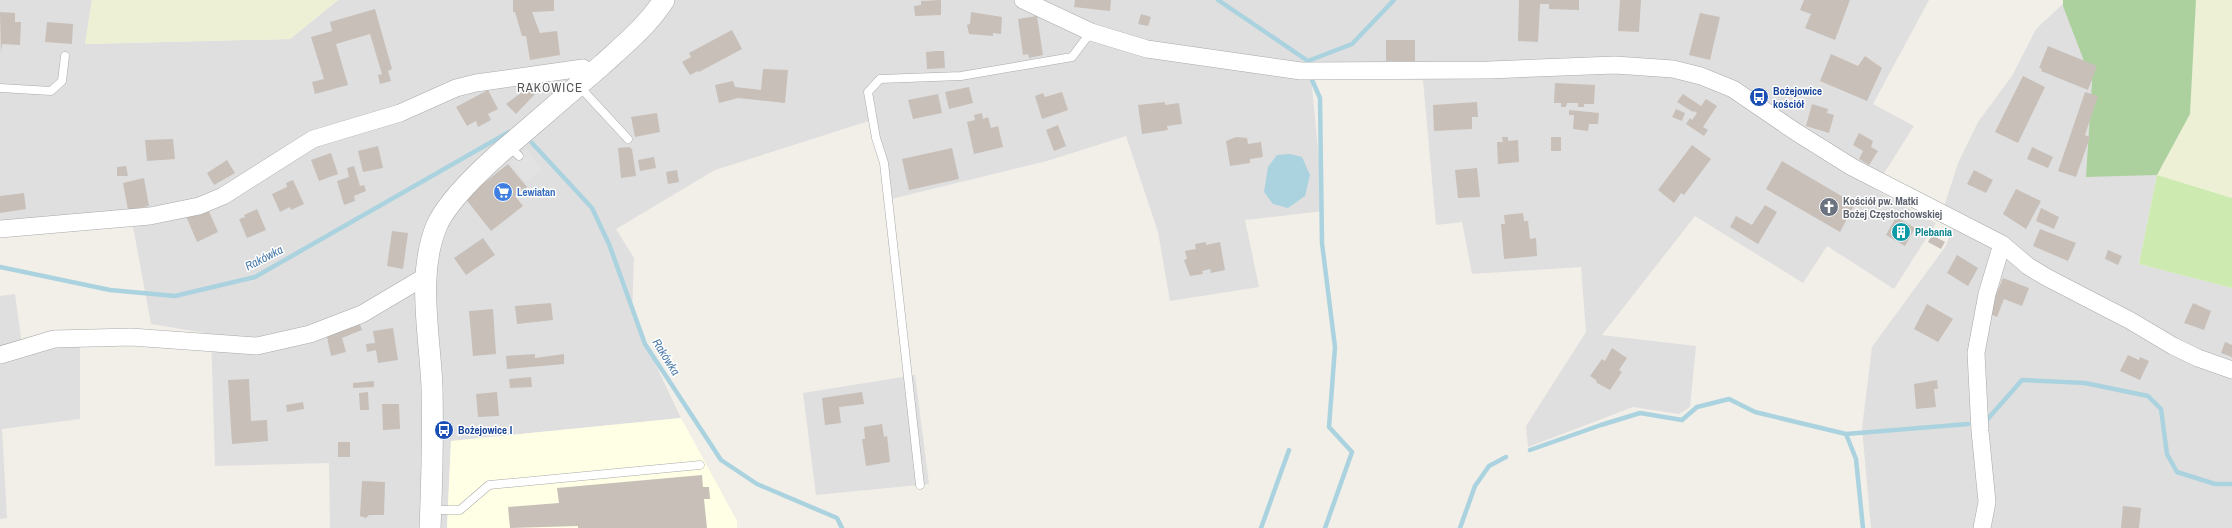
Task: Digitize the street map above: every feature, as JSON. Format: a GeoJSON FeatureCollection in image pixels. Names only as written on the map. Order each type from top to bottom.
{"type":"FeatureCollection","features":[{"type":"Feature","properties":{"kind":"street"},"geometry":{"type":"LineString","coordinates":[[430,519],[433,440],[426,276],[429,247],[437,224],[446,209],[514,151],[585,80],[634,36],[657,11],[664,0]]}},
{"type":"Feature","properties":{"kind":"street"},"geometry":{"type":"LineString","coordinates":[[1024,0],[1091,32],[1147,49],[1301,71],[1489,70],[1615,65],[1685,71],[1733,89],[1796,132],[1852,167],[2002,244],[2028,266],[2046,277],[2131,321],[2173,346],[2198,358],[2232,370]]}},
{"type":"Feature","properties":{"kind":"street"},"geometry":{"type":"LineString","coordinates":[[0,229],[150,216],[199,206],[222,196],[313,139],[400,113],[456,88],[476,83],[583,68],[585,80]]}},
{"type":"Feature","properties":{"kind":"street"},"geometry":{"type":"LineString","coordinates":[[1982,528],[1987,502],[1980,431],[1976,353],[1987,294],[2002,244]]}},
{"type":"Feature","properties":{"kind":"street"},"geometry":{"type":"LineString","coordinates":[[0,355],[54,339],[131,337],[257,346],[310,334],[362,314],[426,276]]}},
{"type":"Feature","properties":{"kind":"lane"},"geometry":{"type":"LineString","coordinates":[[920,485],[884,163],[876,138],[868,92],[880,79],[962,76],[1072,57],[1091,32]]}},
{"type":"Feature","properties":{"kind":"lane"},"geometry":{"type":"LineString","coordinates":[[0,88],[51,91],[62,82],[65,56]]}},
{"type":"Feature","properties":{"kind":"lane"},"geometry":{"type":"LineString","coordinates":[[585,80],[628,139]]}},
{"type":"Feature","properties":{"kind":"lane"},"geometry":{"type":"LineString","coordinates":[[430,519],[460,510],[489,485],[700,465]]}},
{"type":"Feature","properties":{"kind":"shaded area"},"geometry":{"type":"Polygon","coordinates":[[[0,0],[92,0],[85,44],[290,39],[338,0],[1929,0],[1873,104],[1914,126],[1874,189],[1936,223],[1894,289],[1827,246],[1803,283],[1695,216],[1602,335],[1696,346],[1690,407],[1679,414],[1633,407],[1528,447],[1526,426],[1586,332],[1581,267],[1472,274],[1462,222],[1436,225],[1423,80],[1311,76],[1324,211],[1245,220],[1259,287],[1170,301],[1158,232],[1126,136],[1047,161],[887,200],[872,120],[715,170],[616,229],[634,258],[632,315],[681,418],[451,441],[447,528],[330,528],[329,463],[215,466],[211,334],[151,324],[131,216],[0,224],[0,0]]]}},
{"type":"Feature","properties":{"kind":"shaded area"},"geometry":{"type":"Polygon","coordinates":[[[92,0],[338,0],[290,39],[85,44],[92,0]]]}},
{"type":"Feature","properties":{"kind":"shaded area"},"geometry":{"type":"Polygon","coordinates":[[[2067,0],[2144,20],[2157,175],[2139,264],[2232,288],[2232,528],[1871,528],[1862,428],[1872,347],[1945,247],[1958,218],[1943,210],[1958,163],[1978,122],[2012,76],[2036,29],[2067,0]]]}},
{"type":"Feature","properties":{"kind":"shaded area"},"geometry":{"type":"Polygon","coordinates":[[[2196,0],[2232,0],[2232,198],[2157,175],[2190,114],[2196,0]]]}},
{"type":"Feature","properties":{"kind":"shaded area"},"geometry":{"type":"Polygon","coordinates":[[[527,149],[542,169],[525,182],[511,162],[527,149]]]}},
{"type":"Feature","properties":{"kind":"shaded area"},"geometry":{"type":"Polygon","coordinates":[[[15,294],[23,352],[80,342],[80,419],[2,429],[7,518],[0,519],[0,296],[15,294]]]}},
{"type":"Feature","properties":{"kind":"shaded area"},"geometry":{"type":"Polygon","coordinates":[[[915,375],[929,484],[816,495],[803,393],[915,375]]]}},
{"type":"Feature","properties":{"kind":"shaded area"},"geometry":{"type":"Polygon","coordinates":[[[681,418],[737,521],[737,528],[447,528],[451,441],[681,418]]]}},
{"type":"Feature","properties":{"kind":"green space"},"geometry":{"type":"Polygon","coordinates":[[[2063,0],[2196,0],[2190,114],[2157,175],[2086,177],[2092,82],[2063,6],[2063,0]]]}},
{"type":"Feature","properties":{"kind":"green space"},"geometry":{"type":"Polygon","coordinates":[[[2157,175],[2232,198],[2232,288],[2139,264],[2157,175]]]}},
{"type":"Feature","properties":{"kind":"water"},"geometry":{"type":"Polygon","coordinates":[[[1290,154],[1302,157],[1310,175],[1305,196],[1288,208],[1273,204],[1264,192],[1268,167],[1277,155],[1290,154]]]}},
{"type":"Feature","properties":{"kind":"building"},"geometry":{"type":"Polygon","coordinates":[[[513,0],[554,0],[554,11],[532,12],[540,33],[557,31],[560,55],[530,60],[526,36],[522,36],[515,12],[513,12],[513,0]]]}},
{"type":"Feature","properties":{"kind":"building"},"geometry":{"type":"Polygon","coordinates":[[[941,0],[941,15],[915,16],[914,6],[921,5],[921,1],[941,0]]]}},
{"type":"Feature","properties":{"kind":"building"},"geometry":{"type":"Polygon","coordinates":[[[1075,0],[1111,0],[1110,11],[1074,7],[1075,0]]]}},
{"type":"Feature","properties":{"kind":"building"},"geometry":{"type":"Polygon","coordinates":[[[1519,0],[1579,0],[1579,10],[1549,9],[1549,4],[1540,4],[1538,42],[1518,41],[1519,0]]]}},
{"type":"Feature","properties":{"kind":"building"},"geometry":{"type":"Polygon","coordinates":[[[1620,0],[1641,0],[1639,32],[1618,31],[1620,0]]]}},
{"type":"Feature","properties":{"kind":"building"},"geometry":{"type":"Polygon","coordinates":[[[1804,0],[1850,0],[1835,40],[1805,28],[1811,14],[1800,10],[1804,0]]]}},
{"type":"Feature","properties":{"kind":"building"},"geometry":{"type":"Polygon","coordinates":[[[375,9],[392,69],[388,71],[391,81],[380,84],[378,75],[382,74],[370,34],[336,44],[348,85],[315,94],[312,82],[324,79],[311,37],[332,31],[330,22],[375,9]]]}},
{"type":"Feature","properties":{"kind":"building"},"geometry":{"type":"Polygon","coordinates":[[[0,12],[15,13],[15,22],[21,22],[20,45],[2,44],[1,53],[0,12]]]}},
{"type":"Feature","properties":{"kind":"building"},"geometry":{"type":"Polygon","coordinates":[[[971,12],[1002,17],[1001,34],[993,33],[993,36],[969,34],[967,25],[970,24],[971,12]]]}},
{"type":"Feature","properties":{"kind":"building"},"geometry":{"type":"Polygon","coordinates":[[[1700,13],[1720,17],[1710,60],[1689,55],[1700,13]]]}},
{"type":"Feature","properties":{"kind":"building"},"geometry":{"type":"Polygon","coordinates":[[[1141,14],[1151,17],[1148,26],[1138,24],[1141,14]]]}},
{"type":"Feature","properties":{"kind":"building"},"geometry":{"type":"Polygon","coordinates":[[[1037,16],[1043,55],[1029,58],[1028,54],[1023,55],[1018,19],[1037,16]]]}},
{"type":"Feature","properties":{"kind":"building"},"geometry":{"type":"Polygon","coordinates":[[[47,22],[73,24],[72,44],[45,42],[47,22]]]}},
{"type":"Feature","properties":{"kind":"building"},"geometry":{"type":"Polygon","coordinates":[[[732,30],[742,49],[699,72],[698,71],[690,75],[682,62],[691,57],[689,53],[732,30]]]}},
{"type":"Feature","properties":{"kind":"building"},"geometry":{"type":"Polygon","coordinates":[[[1386,40],[1415,40],[1415,61],[1386,61],[1386,40]]]}},
{"type":"Feature","properties":{"kind":"building"},"geometry":{"type":"Polygon","coordinates":[[[2048,46],[2097,66],[2088,90],[2041,71],[2042,69],[2039,68],[2048,46]]]}},
{"type":"Feature","properties":{"kind":"building"},"geometry":{"type":"Polygon","coordinates":[[[944,51],[945,68],[927,69],[926,52],[944,51]]]}},
{"type":"Feature","properties":{"kind":"building"},"geometry":{"type":"Polygon","coordinates":[[[1831,54],[1858,66],[1865,56],[1882,68],[1867,101],[1820,81],[1831,54]]]}},
{"type":"Feature","properties":{"kind":"building"},"geometry":{"type":"Polygon","coordinates":[[[763,69],[788,70],[785,103],[738,98],[719,103],[715,85],[733,81],[735,87],[761,90],[763,69]]]}},
{"type":"Feature","properties":{"kind":"building"},"geometry":{"type":"Polygon","coordinates":[[[2023,76],[2045,87],[2018,143],[1995,132],[2023,76]]]}},
{"type":"Feature","properties":{"kind":"building"},"geometry":{"type":"Polygon","coordinates":[[[1555,83],[1595,85],[1594,104],[1584,104],[1584,107],[1578,107],[1578,103],[1567,103],[1566,107],[1561,107],[1561,103],[1554,103],[1555,83]]]}},
{"type":"Feature","properties":{"kind":"building"},"geometry":{"type":"Polygon","coordinates":[[[529,87],[535,94],[516,114],[506,104],[529,87]]]}},
{"type":"Feature","properties":{"kind":"building"},"geometry":{"type":"Polygon","coordinates":[[[969,87],[973,103],[949,109],[945,92],[969,87]]]}},
{"type":"Feature","properties":{"kind":"building"},"geometry":{"type":"Polygon","coordinates":[[[488,90],[498,109],[488,114],[491,120],[478,127],[476,121],[467,126],[456,107],[488,90]]]}},
{"type":"Feature","properties":{"kind":"building"},"geometry":{"type":"Polygon","coordinates":[[[1062,92],[1068,110],[1042,119],[1035,96],[1043,93],[1045,97],[1062,92]]]}},
{"type":"Feature","properties":{"kind":"building"},"geometry":{"type":"Polygon","coordinates":[[[2085,92],[2098,96],[2085,135],[2090,137],[2076,177],[2058,171],[2085,92]]]}},
{"type":"Feature","properties":{"kind":"building"},"geometry":{"type":"Polygon","coordinates":[[[938,94],[942,113],[913,119],[908,100],[938,94]]]}},
{"type":"Feature","properties":{"kind":"building"},"geometry":{"type":"Polygon","coordinates":[[[1683,94],[1701,106],[1706,99],[1717,106],[1703,127],[1708,130],[1704,136],[1686,124],[1690,118],[1692,120],[1697,113],[1677,102],[1683,94]]]}},
{"type":"Feature","properties":{"kind":"building"},"geometry":{"type":"Polygon","coordinates":[[[1165,102],[1165,105],[1179,103],[1182,124],[1167,126],[1168,130],[1142,134],[1138,105],[1165,102]]]}},
{"type":"Feature","properties":{"kind":"building"},"geometry":{"type":"Polygon","coordinates":[[[1477,102],[1478,117],[1472,117],[1472,129],[1434,131],[1433,105],[1477,102]]]}},
{"type":"Feature","properties":{"kind":"building"},"geometry":{"type":"Polygon","coordinates":[[[1812,104],[1828,109],[1827,113],[1834,115],[1829,133],[1806,126],[1812,104]]]}},
{"type":"Feature","properties":{"kind":"building"},"geometry":{"type":"Polygon","coordinates":[[[1676,109],[1685,113],[1682,121],[1672,117],[1676,109]]]}},
{"type":"Feature","properties":{"kind":"building"},"geometry":{"type":"Polygon","coordinates":[[[1569,110],[1599,113],[1598,124],[1589,124],[1588,131],[1573,129],[1574,115],[1569,115],[1569,110]]]}},
{"type":"Feature","properties":{"kind":"building"},"geometry":{"type":"Polygon","coordinates":[[[657,113],[660,132],[635,137],[631,117],[657,113]]]}},
{"type":"Feature","properties":{"kind":"building"},"geometry":{"type":"Polygon","coordinates":[[[982,113],[983,119],[988,117],[991,128],[998,126],[1003,147],[974,154],[967,122],[975,120],[974,115],[982,113]]]}},
{"type":"Feature","properties":{"kind":"building"},"geometry":{"type":"Polygon","coordinates":[[[1058,125],[1066,146],[1054,151],[1046,130],[1058,125]]]}},
{"type":"Feature","properties":{"kind":"building"},"geometry":{"type":"Polygon","coordinates":[[[1859,133],[1873,141],[1871,147],[1878,151],[1869,165],[1859,159],[1863,151],[1853,145],[1859,133]]]}},
{"type":"Feature","properties":{"kind":"building"},"geometry":{"type":"Polygon","coordinates":[[[1236,137],[1247,138],[1248,144],[1261,142],[1263,157],[1250,159],[1250,163],[1230,166],[1226,141],[1236,137]]]}},
{"type":"Feature","properties":{"kind":"building"},"geometry":{"type":"Polygon","coordinates":[[[1502,137],[1508,137],[1508,141],[1518,140],[1519,162],[1498,164],[1497,142],[1503,142],[1502,137]]]}},
{"type":"Feature","properties":{"kind":"building"},"geometry":{"type":"Polygon","coordinates":[[[1551,137],[1561,137],[1561,151],[1551,151],[1551,137]]]}},
{"type":"Feature","properties":{"kind":"building"},"geometry":{"type":"Polygon","coordinates":[[[173,139],[175,159],[147,161],[145,140],[173,139]]]}},
{"type":"Feature","properties":{"kind":"building"},"geometry":{"type":"Polygon","coordinates":[[[1692,145],[1711,159],[1684,195],[1681,193],[1674,203],[1658,190],[1692,145]]]}},
{"type":"Feature","properties":{"kind":"building"},"geometry":{"type":"Polygon","coordinates":[[[378,146],[383,168],[363,172],[358,151],[378,146]]]}},
{"type":"Feature","properties":{"kind":"building"},"geometry":{"type":"Polygon","coordinates":[[[629,147],[632,149],[636,176],[621,178],[618,148],[629,147]]]}},
{"type":"Feature","properties":{"kind":"building"},"geometry":{"type":"Polygon","coordinates":[[[2032,147],[2053,157],[2048,168],[2027,159],[2032,147]]]}},
{"type":"Feature","properties":{"kind":"building"},"geometry":{"type":"Polygon","coordinates":[[[952,148],[959,179],[909,190],[902,159],[952,148]]]}},
{"type":"Feature","properties":{"kind":"building"},"geometry":{"type":"Polygon","coordinates":[[[331,153],[338,174],[319,181],[311,160],[331,153]]]}},
{"type":"Feature","properties":{"kind":"building"},"geometry":{"type":"Polygon","coordinates":[[[654,157],[656,168],[640,171],[638,160],[654,157]]]}},
{"type":"Feature","properties":{"kind":"building"},"geometry":{"type":"Polygon","coordinates":[[[227,160],[235,173],[214,185],[207,173],[227,160]]]}},
{"type":"Feature","properties":{"kind":"building"},"geometry":{"type":"Polygon","coordinates":[[[1782,161],[1855,204],[1840,232],[1766,189],[1782,161]]]}},
{"type":"Feature","properties":{"kind":"building"},"geometry":{"type":"Polygon","coordinates":[[[508,164],[527,187],[515,196],[523,206],[491,231],[465,198],[508,164]]]}},
{"type":"Feature","properties":{"kind":"building"},"geometry":{"type":"Polygon","coordinates":[[[126,166],[128,176],[117,176],[117,167],[126,166]]]}},
{"type":"Feature","properties":{"kind":"building"},"geometry":{"type":"Polygon","coordinates":[[[354,166],[360,186],[364,185],[366,191],[354,196],[355,201],[344,205],[337,181],[349,177],[347,168],[354,166]]]}},
{"type":"Feature","properties":{"kind":"building"},"geometry":{"type":"Polygon","coordinates":[[[1477,168],[1480,197],[1458,198],[1455,170],[1477,168]]]}},
{"type":"Feature","properties":{"kind":"building"},"geometry":{"type":"Polygon","coordinates":[[[677,170],[679,182],[668,184],[666,172],[677,170]]]}},
{"type":"Feature","properties":{"kind":"building"},"geometry":{"type":"Polygon","coordinates":[[[1974,170],[1993,180],[1986,193],[1967,184],[1974,170]]]}},
{"type":"Feature","properties":{"kind":"building"},"geometry":{"type":"Polygon","coordinates":[[[144,178],[149,206],[128,210],[123,183],[144,178]]]}},
{"type":"Feature","properties":{"kind":"building"},"geometry":{"type":"Polygon","coordinates":[[[293,180],[304,204],[291,210],[290,207],[280,212],[272,194],[287,187],[286,183],[293,180]]]}},
{"type":"Feature","properties":{"kind":"building"},"geometry":{"type":"Polygon","coordinates":[[[2016,189],[2041,201],[2026,229],[2003,214],[2016,189]]]}},
{"type":"Feature","properties":{"kind":"building"},"geometry":{"type":"Polygon","coordinates":[[[24,193],[26,209],[0,213],[0,196],[24,193]]]}},
{"type":"Feature","properties":{"kind":"building"},"geometry":{"type":"Polygon","coordinates":[[[1765,205],[1777,212],[1758,244],[1730,227],[1736,216],[1752,225],[1765,205]]]}},
{"type":"Feature","properties":{"kind":"building"},"geometry":{"type":"Polygon","coordinates":[[[207,207],[218,232],[197,242],[186,216],[207,207]]]}},
{"type":"Feature","properties":{"kind":"building"},"geometry":{"type":"Polygon","coordinates":[[[2041,208],[2059,217],[2054,229],[2036,221],[2041,208]]]}},
{"type":"Feature","properties":{"kind":"building"},"geometry":{"type":"Polygon","coordinates":[[[257,209],[266,230],[247,238],[239,219],[257,209]]]}},
{"type":"Feature","properties":{"kind":"building"},"geometry":{"type":"Polygon","coordinates":[[[1523,213],[1524,221],[1528,221],[1530,239],[1536,238],[1537,256],[1504,259],[1501,224],[1505,224],[1504,215],[1523,213]]]}},
{"type":"Feature","properties":{"kind":"building","name":"Plebania"},"geometry":{"type":"Polygon","coordinates":[[[1896,217],[1915,228],[1905,246],[1886,235],[1896,217]]]}},
{"type":"Feature","properties":{"kind":"building"},"geometry":{"type":"Polygon","coordinates":[[[2040,229],[2076,243],[2068,261],[2033,246],[2040,229]]]}},
{"type":"Feature","properties":{"kind":"building"},"geometry":{"type":"Polygon","coordinates":[[[392,231],[408,233],[403,269],[387,266],[392,231]]]}},
{"type":"Feature","properties":{"kind":"building"},"geometry":{"type":"Polygon","coordinates":[[[1932,235],[1945,242],[1941,249],[1928,242],[1932,235]]]}},
{"type":"Feature","properties":{"kind":"building"},"geometry":{"type":"Polygon","coordinates":[[[483,238],[495,255],[466,275],[454,258],[483,238]]]}},
{"type":"Feature","properties":{"kind":"building"},"geometry":{"type":"Polygon","coordinates":[[[1206,242],[1206,245],[1220,242],[1225,270],[1211,273],[1210,269],[1202,271],[1203,274],[1190,276],[1184,260],[1187,259],[1185,251],[1196,249],[1195,244],[1206,242]]]}},
{"type":"Feature","properties":{"kind":"building"},"geometry":{"type":"Polygon","coordinates":[[[2108,250],[2122,256],[2118,265],[2105,259],[2108,250]]]}},
{"type":"Feature","properties":{"kind":"building"},"geometry":{"type":"Polygon","coordinates":[[[1957,255],[1978,268],[1968,286],[1947,273],[1957,255]]]}},
{"type":"Feature","properties":{"kind":"building"},"geometry":{"type":"Polygon","coordinates":[[[2003,278],[2029,288],[2022,306],[2004,299],[1997,317],[1988,313],[2003,278]]]}},
{"type":"Feature","properties":{"kind":"building"},"geometry":{"type":"Polygon","coordinates":[[[551,303],[553,320],[517,324],[515,306],[551,303]]]}},
{"type":"Feature","properties":{"kind":"building"},"geometry":{"type":"Polygon","coordinates":[[[2193,303],[2211,311],[2204,330],[2184,323],[2193,303]]]}},
{"type":"Feature","properties":{"kind":"building"},"geometry":{"type":"Polygon","coordinates":[[[1927,304],[1953,319],[1938,342],[1914,329],[1927,304]]]}},
{"type":"Feature","properties":{"kind":"building"},"geometry":{"type":"Polygon","coordinates":[[[493,309],[496,354],[473,356],[469,311],[493,309]]]}},
{"type":"Feature","properties":{"kind":"building"},"geometry":{"type":"Polygon","coordinates":[[[359,322],[362,330],[342,338],[346,352],[331,356],[327,337],[359,322]]]}},
{"type":"Feature","properties":{"kind":"building"},"geometry":{"type":"Polygon","coordinates":[[[393,328],[398,360],[378,363],[376,350],[367,352],[366,344],[375,343],[373,331],[393,328]]]}},
{"type":"Feature","properties":{"kind":"building"},"geometry":{"type":"Polygon","coordinates":[[[2225,342],[2232,345],[2232,357],[2221,353],[2225,342]]]}},
{"type":"Feature","properties":{"kind":"building"},"geometry":{"type":"Polygon","coordinates":[[[1612,348],[1627,358],[1619,370],[1622,372],[1610,390],[1597,383],[1596,380],[1590,376],[1602,359],[1605,361],[1612,348]]]}},
{"type":"Feature","properties":{"kind":"building"},"geometry":{"type":"Polygon","coordinates":[[[535,354],[535,358],[564,354],[564,364],[507,369],[506,356],[535,354]]]}},
{"type":"Feature","properties":{"kind":"building"},"geometry":{"type":"Polygon","coordinates":[[[2128,355],[2139,360],[2140,357],[2149,361],[2140,380],[2120,371],[2128,355]]]}},
{"type":"Feature","properties":{"kind":"building"},"geometry":{"type":"Polygon","coordinates":[[[531,377],[532,387],[510,388],[509,379],[531,377]]]}},
{"type":"Feature","properties":{"kind":"building"},"geometry":{"type":"Polygon","coordinates":[[[249,379],[251,421],[267,420],[268,441],[232,444],[228,380],[249,379]]]}},
{"type":"Feature","properties":{"kind":"building"},"geometry":{"type":"Polygon","coordinates":[[[1937,380],[1938,389],[1934,389],[1936,407],[1916,409],[1914,384],[1937,380]]]}},
{"type":"Feature","properties":{"kind":"building"},"geometry":{"type":"Polygon","coordinates":[[[374,381],[374,387],[353,388],[353,383],[374,381]]]}},
{"type":"Feature","properties":{"kind":"building"},"geometry":{"type":"Polygon","coordinates":[[[368,392],[369,410],[360,410],[359,393],[368,392]]]}},
{"type":"Feature","properties":{"kind":"building"},"geometry":{"type":"Polygon","coordinates":[[[497,392],[499,416],[478,417],[476,394],[497,392]]]}},
{"type":"Feature","properties":{"kind":"building"},"geometry":{"type":"Polygon","coordinates":[[[862,392],[864,404],[839,407],[841,423],[825,425],[822,398],[862,392]]]}},
{"type":"Feature","properties":{"kind":"building"},"geometry":{"type":"Polygon","coordinates":[[[303,402],[304,409],[287,412],[286,405],[303,402]]]}},
{"type":"Feature","properties":{"kind":"building"},"geometry":{"type":"Polygon","coordinates":[[[382,404],[399,404],[400,429],[383,430],[382,404]]]}},
{"type":"Feature","properties":{"kind":"building"},"geometry":{"type":"Polygon","coordinates":[[[882,424],[884,437],[887,436],[890,462],[866,466],[862,439],[865,439],[864,427],[882,424]]]}},
{"type":"Feature","properties":{"kind":"building"},"geometry":{"type":"Polygon","coordinates":[[[338,442],[350,442],[350,457],[338,457],[338,442]]]}},
{"type":"Feature","properties":{"kind":"building"},"geometry":{"type":"Polygon","coordinates":[[[702,475],[703,487],[709,487],[710,499],[704,499],[707,528],[578,528],[578,526],[510,528],[508,507],[559,503],[557,488],[702,475]]]}},
{"type":"Feature","properties":{"kind":"building"},"geometry":{"type":"Polygon","coordinates":[[[362,481],[385,482],[384,515],[369,515],[366,518],[360,516],[362,481]]]}},
{"type":"Feature","properties":{"kind":"building"},"geometry":{"type":"Polygon","coordinates":[[[2123,506],[2141,508],[2139,528],[2121,528],[2123,506]]]}},
{"type":"Feature","properties":{"kind":"waterway"},"geometry":{"type":"LineString","coordinates":[[1218,0],[1308,61],[1352,44],[1394,0]]}},
{"type":"Feature","properties":{"kind":"waterway"},"geometry":{"type":"LineString","coordinates":[[1312,80],[1320,98],[1322,243],[1335,347],[1329,427],[1352,452],[1325,528]]}},
{"type":"Feature","properties":{"kind":"waterway","name":"Rakówka"},"geometry":{"type":"LineString","coordinates":[[0,267],[110,290],[175,296],[255,277],[509,132]]}},
{"type":"Feature","properties":{"kind":"waterway","name":"Rakówka"},"geometry":{"type":"LineString","coordinates":[[532,143],[592,208],[609,244],[645,344],[721,460],[757,484],[837,518],[842,528]]}},
{"type":"Feature","properties":{"kind":"waterway"},"geometry":{"type":"LineString","coordinates":[[1985,422],[2022,380],[2085,383],[2148,396],[2161,409],[2167,454],[2177,472],[2215,484],[2232,484]]}},
{"type":"Feature","properties":{"kind":"waterway"},"geometry":{"type":"LineString","coordinates":[[1530,450],[1640,413],[1682,420],[1697,407],[1729,399],[1755,412],[1846,434],[1856,459],[1863,528]]}},
{"type":"Feature","properties":{"kind":"waterway"},"geometry":{"type":"LineString","coordinates":[[1846,434],[1968,424]]}},
{"type":"Feature","properties":{"kind":"waterway"},"geometry":{"type":"LineString","coordinates":[[1261,528],[1289,450]]}},
{"type":"Feature","properties":{"kind":"waterway"},"geometry":{"type":"LineString","coordinates":[[1460,528],[1475,486],[1489,466],[1506,457]]}},
{"type":"Feature","properties":{"kind":"place","name":"Bożejowice kościół"},"geometry":{"type":"Point","coordinates":[1759,97]}},
{"type":"Feature","properties":{"kind":"place","name":"Lewiatan"},"geometry":{"type":"Point","coordinates":[503,192]}},
{"type":"Feature","properties":{"kind":"place","name":"Kościół pw. Matki Bożej Częstochowskiej"},"geometry":{"type":"Point","coordinates":[1829,207]}},
{"type":"Feature","properties":{"kind":"place","name":"Plebania"},"geometry":{"type":"Point","coordinates":[1901,232]}},
{"type":"Feature","properties":{"kind":"place","name":"Bożejowice I"},"geometry":{"type":"Point","coordinates":[444,430]}},
{"type":"Feature","properties":{"kind":"district","name":"RAKOWICE"},"geometry":{"type":"Point","coordinates":[550,87]}}]}
